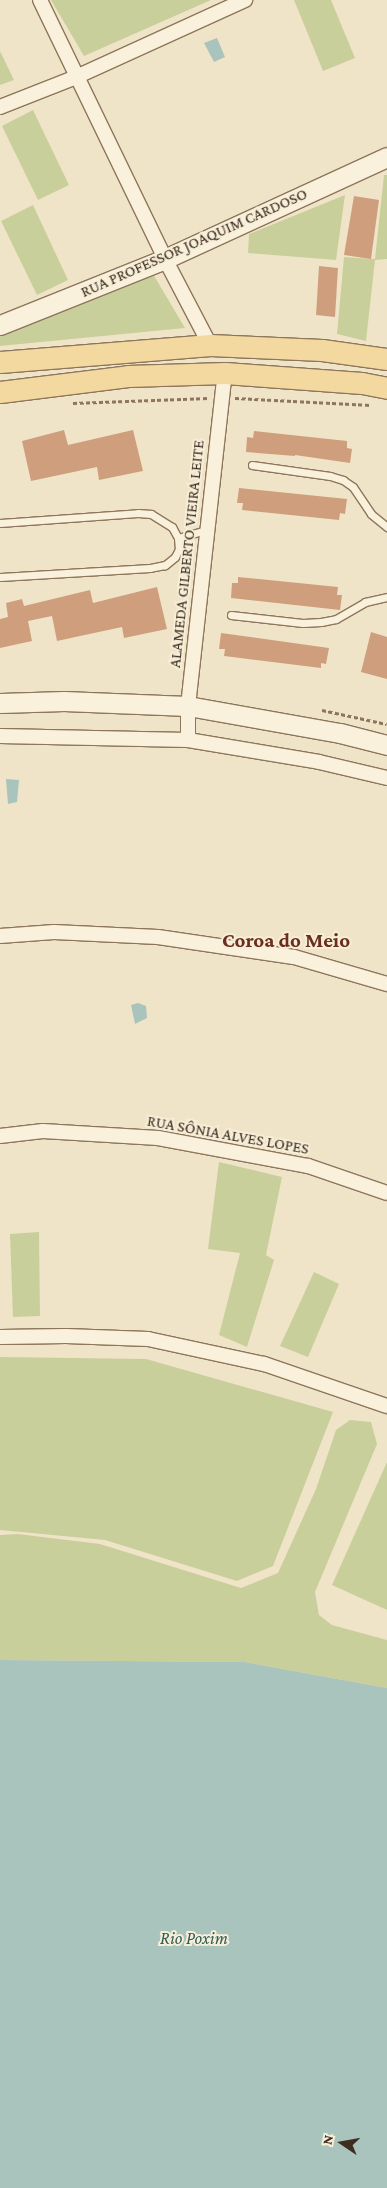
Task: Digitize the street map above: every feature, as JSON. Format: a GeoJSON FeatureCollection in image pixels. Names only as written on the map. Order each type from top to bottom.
{"type":"FeatureCollection","features":[{"type":"Feature","properties":{"kind":"main road"},"geometry":{"type":"LineString","coordinates":[[0,362],[210,345],[322,350],[387,359]]}},
{"type":"Feature","properties":{"kind":"main road"},"geometry":{"type":"LineString","coordinates":[[0,392],[128,376],[225,373],[362,383],[382,397]]}},
{"type":"Feature","properties":{"kind":"street"},"geometry":{"type":"LineString","coordinates":[[40,0],[165,259],[210,345]]}},
{"type":"Feature","properties":{"kind":"street"},"geometry":{"type":"LineString","coordinates":[[0,107],[76,77],[245,0]]}},
{"type":"Feature","properties":{"kind":"street","name":"RUA PROFESSOR JOAQUIM CARDOSO"},"geometry":{"type":"LineString","coordinates":[[0,325],[165,259],[387,157]]}},
{"type":"Feature","properties":{"kind":"street","name":"ALAMEDA GILBERTO VIEIRA LEITE"},"geometry":{"type":"LineString","coordinates":[[188,740],[188,706],[206,530],[225,373]]}},
{"type":"Feature","properties":{"kind":"street"},"geometry":{"type":"LineString","coordinates":[[0,703],[64,701],[188,706],[340,733],[387,745]]}},
{"type":"Feature","properties":{"kind":"street"},"geometry":{"type":"LineString","coordinates":[[0,736],[188,740],[319,762],[387,778]]}},
{"type":"Feature","properties":{"kind":"street"},"geometry":{"type":"LineString","coordinates":[[0,936],[54,932],[158,937],[294,957],[387,984]]}},
{"type":"Feature","properties":{"kind":"street","name":"RUA SÔNIA ALVES LOPES"},"geometry":{"type":"LineString","coordinates":[[0,1136],[43,1131],[158,1138],[308,1166],[387,1193]]}},
{"type":"Feature","properties":{"kind":"street"},"geometry":{"type":"LineString","coordinates":[[0,1337],[66,1336],[148,1339],[264,1364],[387,1406]]}},
{"type":"Feature","properties":{"kind":"lane"},"geometry":{"type":"LineString","coordinates":[[252,465],[330,476],[343,480],[354,486],[371,514],[387,527]]}},
{"type":"Feature","properties":{"kind":"lane"},"geometry":{"type":"LineString","coordinates":[[0,523],[138,513],[151,514],[162,519],[172,527],[178,538],[179,549],[175,557],[165,565],[0,577]]}},
{"type":"Feature","properties":{"kind":"lane"},"geometry":{"type":"LineString","coordinates":[[178,538],[206,530]]}},
{"type":"Feature","properties":{"kind":"lane"},"geometry":{"type":"LineString","coordinates":[[231,615],[302,623],[321,622],[342,616],[365,602],[387,597]]}},
{"type":"Feature","properties":{"kind":"path"},"geometry":{"type":"LineString","coordinates":[[72,403],[222,397],[382,397]]}},
{"type":"Feature","properties":{"kind":"green space"},"geometry":{"type":"Polygon","coordinates":[[[51,0],[211,0],[84,56],[51,0]]]}},
{"type":"Feature","properties":{"kind":"green space"},"geometry":{"type":"Polygon","coordinates":[[[294,0],[331,0],[355,58],[323,71],[294,0]]]}},
{"type":"Feature","properties":{"kind":"green space"},"geometry":{"type":"Polygon","coordinates":[[[0,51],[14,80],[0,85],[0,51]]]}},
{"type":"Feature","properties":{"kind":"green space"},"geometry":{"type":"Polygon","coordinates":[[[33,110],[69,185],[38,200],[2,126],[33,110]]]}},
{"type":"Feature","properties":{"kind":"green space"},"geometry":{"type":"Polygon","coordinates":[[[384,175],[387,175],[387,259],[375,260],[366,341],[337,334],[344,257],[375,259],[384,175]]]}},
{"type":"Feature","properties":{"kind":"green space"},"geometry":{"type":"Polygon","coordinates":[[[345,195],[336,260],[248,253],[249,234],[345,195]]]}},
{"type":"Feature","properties":{"kind":"green space"},"geometry":{"type":"Polygon","coordinates":[[[33,205],[68,280],[37,295],[1,221],[33,205]]]}},
{"type":"Feature","properties":{"kind":"green space"},"geometry":{"type":"Polygon","coordinates":[[[153,274],[185,328],[0,346],[0,335],[153,274]]]}},
{"type":"Feature","properties":{"kind":"green space"},"geometry":{"type":"Polygon","coordinates":[[[219,1162],[282,1177],[266,1255],[274,1260],[247,1347],[219,1335],[240,1253],[208,1249],[219,1162]]]}},
{"type":"Feature","properties":{"kind":"green space"},"geometry":{"type":"Polygon","coordinates":[[[39,1232],[40,1316],[13,1317],[10,1234],[39,1232]]]}},
{"type":"Feature","properties":{"kind":"green space"},"geometry":{"type":"Polygon","coordinates":[[[314,1272],[339,1284],[308,1357],[280,1346],[314,1272]]]}},
{"type":"Feature","properties":{"kind":"green space"},"geometry":{"type":"Polygon","coordinates":[[[0,1357],[146,1359],[333,1412],[273,1566],[237,1581],[105,1540],[0,1530],[0,1357]]]}},
{"type":"Feature","properties":{"kind":"green space"},"geometry":{"type":"Polygon","coordinates":[[[350,1420],[371,1422],[377,1444],[315,1592],[319,1615],[332,1625],[387,1640],[387,1688],[245,1662],[0,1660],[0,1535],[18,1534],[100,1544],[241,1588],[278,1573],[316,1489],[336,1430],[350,1420]]]}},
{"type":"Feature","properties":{"kind":"green space"},"geometry":{"type":"Polygon","coordinates":[[[387,1462],[387,1610],[332,1585],[387,1462]]]}},
{"type":"Feature","properties":{"kind":"water"},"geometry":{"type":"Polygon","coordinates":[[[217,38],[225,57],[214,62],[204,43],[217,38]]]}},
{"type":"Feature","properties":{"kind":"water"},"geometry":{"type":"Polygon","coordinates":[[[6,779],[19,780],[17,802],[8,804],[6,779]]]}},
{"type":"Feature","properties":{"kind":"water"},"geometry":{"type":"Polygon","coordinates":[[[138,1003],[146,1006],[147,1018],[135,1024],[131,1005],[138,1003]]]}},
{"type":"Feature","properties":{"kind":"water","name":"Rio Poxim"},"geometry":{"type":"Polygon","coordinates":[[[0,1660],[245,1662],[387,1688],[387,2188],[0,2188],[0,1660]]]}},
{"type":"Feature","properties":{"kind":"building"},"geometry":{"type":"Polygon","coordinates":[[[354,196],[379,200],[371,259],[344,255],[354,196]]]}},
{"type":"Feature","properties":{"kind":"building"},"geometry":{"type":"Polygon","coordinates":[[[319,266],[338,268],[335,317],[316,315],[319,266]]]}},
{"type":"Feature","properties":{"kind":"building"},"geometry":{"type":"Polygon","coordinates":[[[64,430],[68,445],[133,430],[143,471],[99,480],[97,467],[31,481],[22,441],[64,430]]]}},
{"type":"Feature","properties":{"kind":"building"},"geometry":{"type":"Polygon","coordinates":[[[254,431],[347,441],[347,448],[352,449],[350,463],[295,455],[246,452],[247,437],[253,438],[254,431]]]}},
{"type":"Feature","properties":{"kind":"building"},"geometry":{"type":"Polygon","coordinates":[[[239,488],[347,499],[345,514],[340,513],[339,520],[242,510],[243,503],[237,503],[239,488]]]}},
{"type":"Feature","properties":{"kind":"building"},"geometry":{"type":"Polygon","coordinates":[[[238,577],[338,587],[337,595],[342,595],[340,610],[231,598],[232,583],[238,583],[238,577]]]}},
{"type":"Feature","properties":{"kind":"building"},"geometry":{"type":"Polygon","coordinates":[[[157,587],[167,629],[124,638],[122,627],[57,641],[52,616],[28,621],[32,641],[0,648],[0,619],[8,617],[6,603],[22,599],[24,606],[90,590],[93,603],[157,587]]]}},
{"type":"Feature","properties":{"kind":"building"},"geometry":{"type":"Polygon","coordinates":[[[371,632],[387,637],[387,679],[361,672],[371,632]]]}},
{"type":"Feature","properties":{"kind":"building"},"geometry":{"type":"Polygon","coordinates":[[[221,633],[329,648],[326,664],[321,663],[321,668],[224,656],[225,649],[219,649],[221,633]]]}},
{"type":"Feature","properties":{"kind":"district","name":"Coroa do Meio"},"geometry":{"type":"Point","coordinates":[286,940]}}]}
